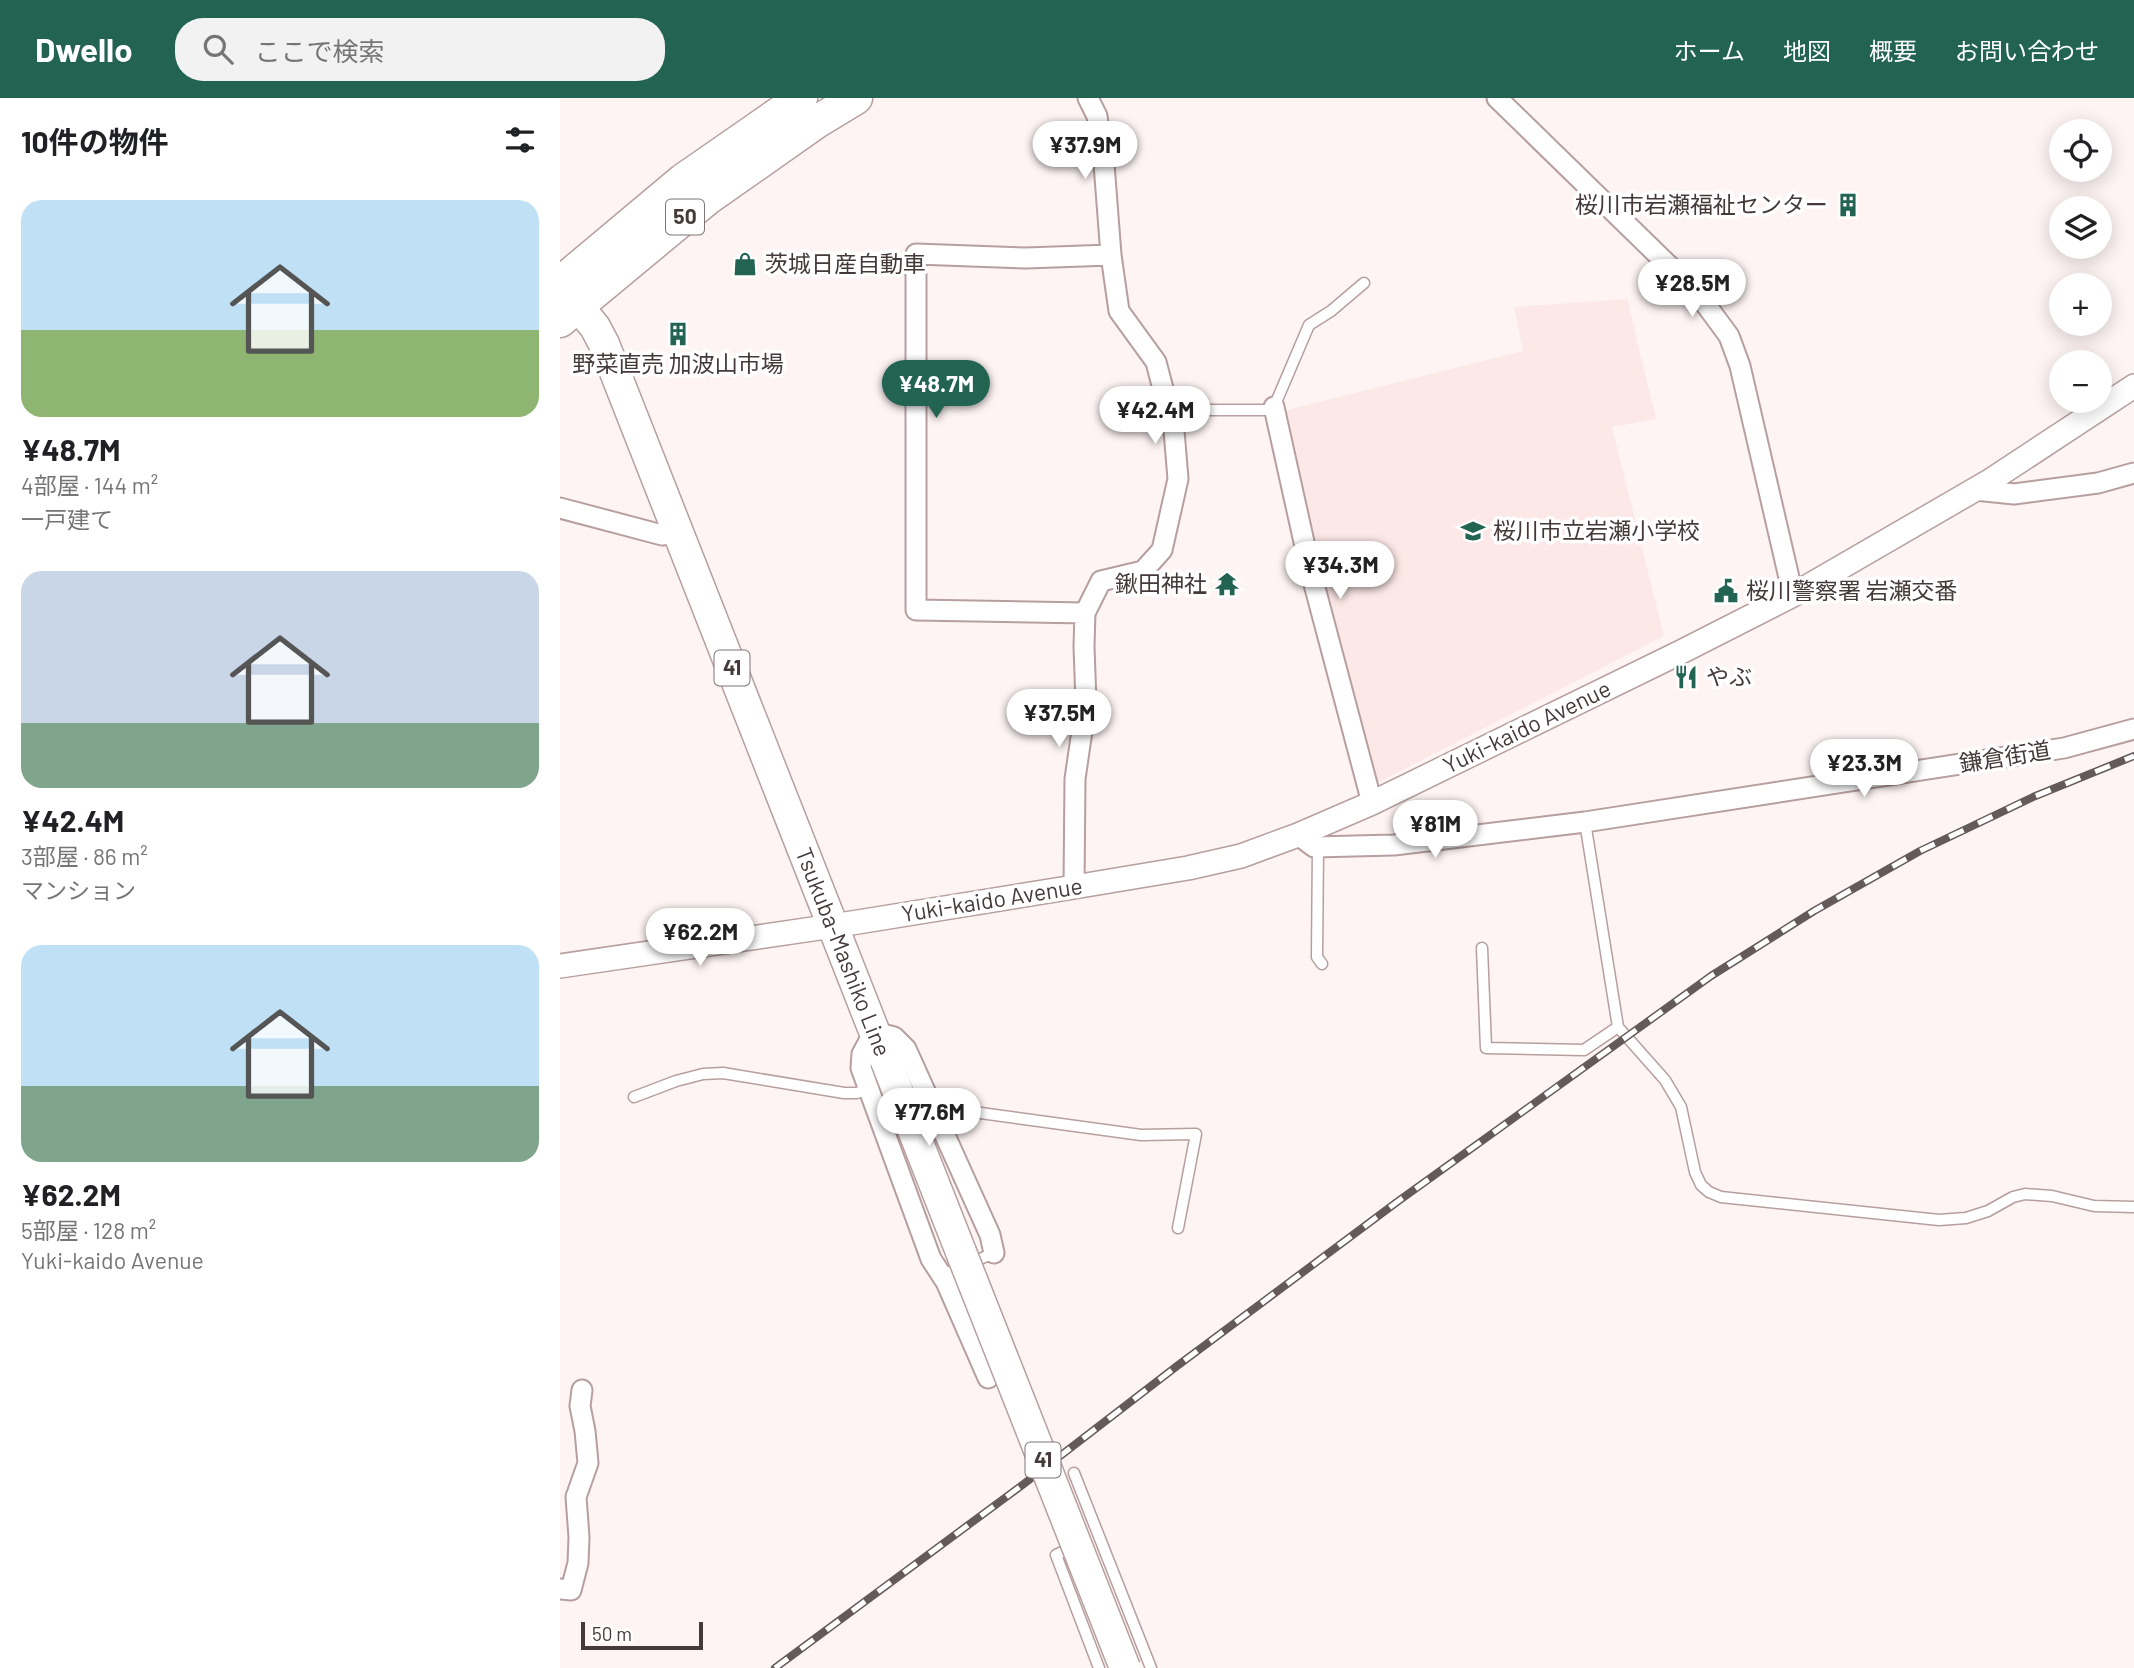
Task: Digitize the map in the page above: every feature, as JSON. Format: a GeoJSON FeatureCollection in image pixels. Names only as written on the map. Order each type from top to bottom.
{"type":"FeatureCollection","features":[{"type":"Feature","properties":{"kind":"highway","name":"50"},"geometry":{"type":"LineString","coordinates":[[565,299],[683,180],[801,98]]}},
{"type":"Feature","properties":{"kind":"highway","name":"50"},"geometry":{"type":"LineString","coordinates":[[565,299],[818,121],[856,98]]}},
{"type":"Feature","properties":{"kind":"main road","name":"Tsukuba-Mashiko Line"},"geometry":{"type":"LineString","coordinates":[[565,299],[595,327],[604,344],[1125,1668]]}},
{"type":"Feature","properties":{"kind":"street"},"geometry":{"type":"LineString","coordinates":[[1074,887],[1075,779],[1086,703],[1085,613],[1101,581],[1143,571],[1161,550],[1178,479],[1174,431],[1156,362],[1119,311],[1111,255],[1104,164],[1097,116],[1088,98]]}},
{"type":"Feature","properties":{"kind":"street"},"geometry":{"type":"LineString","coordinates":[[1497,98],[1698,294],[1729,336],[1740,366],[1793,595]]}},
{"type":"Feature","properties":{"kind":"street"},"geometry":{"type":"LineString","coordinates":[[1085,613],[916,610],[916,254],[1026,258],[1111,255]]}},
{"type":"Feature","properties":{"kind":"street","name":"Yuki-kaido Avenue"},"geometry":{"type":"LineString","coordinates":[[560,967],[1188,868],[1241,856],[1298,835],[1372,803],[1793,595],[1975,490],[2134,386]]}},
{"type":"Feature","properties":{"kind":"street"},"geometry":{"type":"LineString","coordinates":[[1274,407],[1310,569],[1372,803]]}},
{"type":"Feature","properties":{"kind":"street"},"geometry":{"type":"LineString","coordinates":[[1975,490],[2014,494],[2098,483],[2134,473]]}},
{"type":"Feature","properties":{"kind":"street"},"geometry":{"type":"LineString","coordinates":[[560,508],[662,535],[679,533]]}},
{"type":"Feature","properties":{"kind":"street","name":"鎌倉街道"},"geometry":{"type":"LineString","coordinates":[[1318,847],[1394,845],[1585,822],[2064,748],[2134,729]]}},
{"type":"Feature","properties":{"kind":"street"},"geometry":{"type":"LineString","coordinates":[[1298,835],[1318,847]]}},
{"type":"Feature","properties":{"kind":"street"},"geometry":{"type":"LineString","coordinates":[[988,1378],[942,1275],[932,1259],[861,1069],[860,1060],[874,1032],[894,1037],[906,1049],[990,1236],[993,1253]]}},
{"type":"Feature","properties":{"kind":"street"},"geometry":{"type":"LineString","coordinates":[[560,1589],[571,1590],[578,1563],[579,1537],[572,1496],[587,1463],[580,1406],[582,1390]]}},
{"type":"Feature","properties":{"kind":"lane"},"geometry":{"type":"LineString","coordinates":[[1168,410],[1266,410],[1274,407],[1309,325],[1331,311],[1364,283]]}},
{"type":"Feature","properties":{"kind":"lane"},"geometry":{"type":"LineString","coordinates":[[1585,822],[1618,1027],[1665,1080],[1681,1107],[1695,1172],[1701,1185],[1709,1192],[1721,1197],[1939,1220],[1966,1218],[2025,1194],[2052,1195],[2094,1206],[2134,1208]]}},
{"type":"Feature","properties":{"kind":"lane"},"geometry":{"type":"LineString","coordinates":[[1318,847],[1317,957],[1322,964]]}},
{"type":"Feature","properties":{"kind":"lane"},"geometry":{"type":"LineString","coordinates":[[1482,948],[1486,1048],[1584,1049],[1618,1027]]}},
{"type":"Feature","properties":{"kind":"lane"},"geometry":{"type":"LineString","coordinates":[[635,1097],[676,1081],[703,1074],[723,1073],[844,1093],[857,1093],[868,1089]]}},
{"type":"Feature","properties":{"kind":"lane"},"geometry":{"type":"LineString","coordinates":[[934,1109],[944,1108],[1141,1135],[1196,1133],[1178,1228]]}},
{"type":"Feature","properties":{"kind":"lane"},"geometry":{"type":"LineString","coordinates":[[942,1275],[993,1253]]}},
{"type":"Feature","properties":{"kind":"lane"},"geometry":{"type":"LineString","coordinates":[[1074,1473],[1151,1668]]}},
{"type":"Feature","properties":{"kind":"lane"},"geometry":{"type":"LineString","coordinates":[[1098,1535],[1056,1555],[1100,1668]]}},
{"type":"Feature","properties":{"kind":"lane"},"geometry":{"type":"LineString","coordinates":[[1094,1654],[1137,1634]]}},
{"type":"Feature","properties":{"kind":"shaded area","name":"桜川市立岩瀬小学校"},"geometry":{"type":"Polygon","coordinates":[[[1627,299],[1656,419],[1612,427],[1664,636],[1373,785],[1279,412],[1523,351],[1514,307],[1627,299]]]}},
{"type":"Feature","properties":{"kind":"railway"},"geometry":{"type":"LineString","coordinates":[[775,1668],[1397,1202],[1711,976],[1814,911],[1920,851],[2033,797],[2134,756]]}},
{"type":"Feature","properties":{"kind":"place","name":"桜川市岩瀬福祉センター"},"geometry":{"type":"Point","coordinates":[1848,205]}},
{"type":"Feature","properties":{"kind":"place","name":"茨城日産自動車"},"geometry":{"type":"Point","coordinates":[745,264]}},
{"type":"Feature","properties":{"kind":"place","name":"野菜直売 加波山市場"},"geometry":{"type":"Point","coordinates":[678,334]}},
{"type":"Feature","properties":{"kind":"place","name":"桜川市立岩瀬小学校"},"geometry":{"type":"Point","coordinates":[1473,531]}},
{"type":"Feature","properties":{"kind":"place","name":"鍬田神社"},"geometry":{"type":"Point","coordinates":[1227,584]}},
{"type":"Feature","properties":{"kind":"place","name":"桜川警察署 岩瀬交番"},"geometry":{"type":"Point","coordinates":[1726,591]}},
{"type":"Feature","properties":{"kind":"place","name":"やぶ"},"geometry":{"type":"Point","coordinates":[1686,677]}}]}
